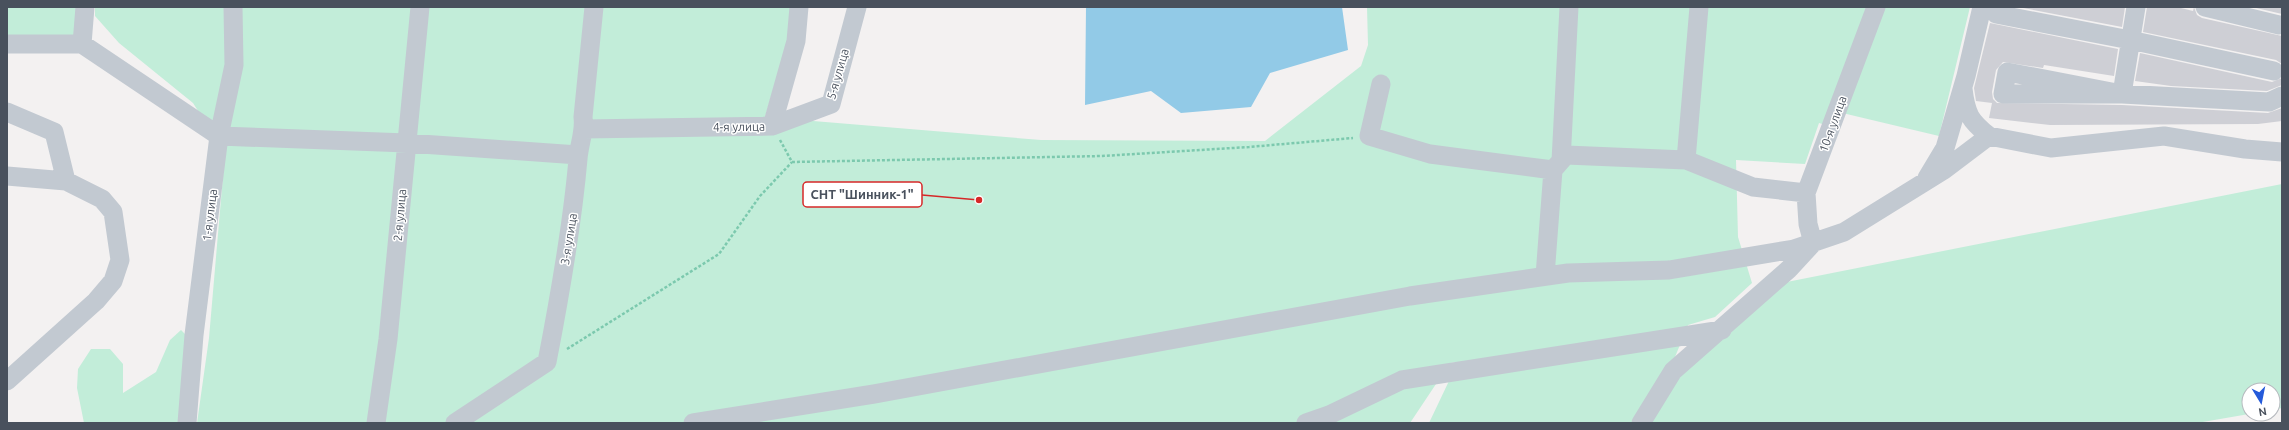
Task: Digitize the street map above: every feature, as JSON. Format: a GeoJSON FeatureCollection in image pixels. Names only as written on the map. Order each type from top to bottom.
{"type":"FeatureCollection","features":[{"type":"Feature","properties":{"kind":"lane"},"geometry":{"type":"LineString","coordinates":[[82,44],[85,7]]}},
{"type":"Feature","properties":{"kind":"lane","name":"1-я улица"},"geometry":{"type":"LineString","coordinates":[[187,423],[194,335],[219,136],[234,64],[233,7]]}},
{"type":"Feature","properties":{"kind":"lane","name":"2-я улица"},"geometry":{"type":"LineString","coordinates":[[376,423],[388,338],[420,7]]}},
{"type":"Feature","properties":{"kind":"lane","name":"3-я улица"},"geometry":{"type":"LineString","coordinates":[[547,362],[573,213],[578,155],[584,129],[583,117],[594,7]]}},
{"type":"Feature","properties":{"kind":"lane","name":"4-я улица"},"geometry":{"type":"LineString","coordinates":[[584,129],[772,126],[796,41],[799,7]]}},
{"type":"Feature","properties":{"kind":"lane","name":"5-я улица"},"geometry":{"type":"LineString","coordinates":[[772,126],[831,104],[857,7]]}},
{"type":"Feature","properties":{"kind":"lane"},"geometry":{"type":"LineString","coordinates":[[1545,276],[1557,166],[1569,7]]}},
{"type":"Feature","properties":{"kind":"lane"},"geometry":{"type":"LineString","coordinates":[[1686,160],[1699,7]]}},
{"type":"Feature","properties":{"kind":"lane","name":"10-я улица"},"geometry":{"type":"LineString","coordinates":[[1813,243],[1808,224],[1806,193],[1876,7]]}},
{"type":"Feature","properties":{"kind":"lane"},"geometry":{"type":"LineString","coordinates":[[2122,94],[2136,7]]}},
{"type":"Feature","properties":{"kind":"lane"},"geometry":{"type":"LineString","coordinates":[[2205,7],[2279,25]]}},
{"type":"Feature","properties":{"kind":"lane"},"geometry":{"type":"LineString","coordinates":[[1924,182],[1945,148],[1963,86],[1989,11],[2274,71]]}},
{"type":"Feature","properties":{"kind":"lane"},"geometry":{"type":"LineString","coordinates":[[7,44],[82,44],[219,136],[407,143],[578,155]]}},
{"type":"Feature","properties":{"kind":"lane"},"geometry":{"type":"LineString","coordinates":[[2122,94],[2007,72],[2003,94],[2122,94],[2269,102],[2282,96]]}},
{"type":"Feature","properties":{"kind":"lane"},"geometry":{"type":"LineString","coordinates":[[1381,84],[1369,136],[1430,154],[1557,166]]}},
{"type":"Feature","properties":{"kind":"lane"},"geometry":{"type":"LineString","coordinates":[[1963,86],[1968,114],[1974,124],[1989,136],[2051,148],[2164,136],[2245,149],[2282,152]]}},
{"type":"Feature","properties":{"kind":"lane"},"geometry":{"type":"LineString","coordinates":[[7,112],[54,132],[66,181]]}},
{"type":"Feature","properties":{"kind":"lane"},"geometry":{"type":"LineString","coordinates":[[692,423],[874,394],[1410,296],[1568,273],[1669,270],[1794,249],[1844,232],[1924,182],[1989,136]]}},
{"type":"Feature","properties":{"kind":"lane"},"geometry":{"type":"LineString","coordinates":[[1557,166],[1566,155],[1686,160],[1753,187],[1806,193]]}},
{"type":"Feature","properties":{"kind":"lane"},"geometry":{"type":"LineString","coordinates":[[7,176],[66,181],[102,199],[113,212],[120,260],[113,281],[96,301],[7,381]]}},
{"type":"Feature","properties":{"kind":"lane"},"geometry":{"type":"LineString","coordinates":[[1641,423],[1673,371],[1722,330],[1789,268],[1813,243]]}},
{"type":"Feature","properties":{"kind":"lane"},"geometry":{"type":"LineString","coordinates":[[1306,423],[1402,380],[1722,330]]}},
{"type":"Feature","properties":{"kind":"lane"},"geometry":{"type":"LineString","coordinates":[[455,423],[547,362]]}},
{"type":"Feature","properties":{"kind":"path"},"geometry":{"type":"LineString","coordinates":[[772,126],[792,162]]}},
{"type":"Feature","properties":{"kind":"path"},"geometry":{"type":"LineString","coordinates":[[547,362],[719,254],[760,196],[792,162],[1102,156],[1249,147],[1330,139],[1376,138]]}},
{"type":"Feature","properties":{"kind":"green space"},"geometry":{"type":"Polygon","coordinates":[[[7,7],[77,7],[74,37],[7,37],[7,7]]]}},
{"type":"Feature","properties":{"kind":"green space"},"geometry":{"type":"Polygon","coordinates":[[[95,7],[793,7],[791,30],[765,117],[1041,140],[1265,141],[1361,66],[1368,45],[1367,7],[1970,7],[1939,136],[1834,111],[1829,126],[1819,123],[1805,164],[1736,160],[1738,237],[1752,283],[1715,317],[1688,325],[1675,357],[1633,423],[1429,423],[1458,362],[1450,363],[1410,423],[197,423],[209,338],[225,153],[193,103],[119,43],[95,16],[95,7]]]}},
{"type":"Feature","properties":{"kind":"green space"},"geometry":{"type":"Polygon","coordinates":[[[2282,184],[2282,408],[2281,382],[2241,382],[2241,415],[2197,423],[1644,423],[1680,367],[1761,287],[2282,184]]]}},
{"type":"Feature","properties":{"kind":"green space"},"geometry":{"type":"Polygon","coordinates":[[[181,330],[188,337],[180,423],[84,423],[77,388],[78,369],[91,349],[110,349],[123,364],[123,393],[156,372],[170,340],[181,330]]]}},
{"type":"Feature","properties":{"kind":"water"},"geometry":{"type":"Polygon","coordinates":[[[1086,7],[1342,7],[1348,50],[1270,73],[1251,107],[1181,113],[1151,91],[1085,105],[1086,7]]]}},
{"type":"Feature","properties":{"kind":"building"},"geometry":{"type":"Polygon","coordinates":[[[2018,7],[2125,7],[2122,27],[2018,7]]]}},
{"type":"Feature","properties":{"kind":"building"},"geometry":{"type":"Polygon","coordinates":[[[2147,7],[2177,7],[2193,11],[2194,7],[2197,15],[2202,18],[2282,36],[2282,64],[2276,60],[2143,32],[2147,7]]]}},
{"type":"Feature","properties":{"kind":"building"},"geometry":{"type":"Polygon","coordinates":[[[2252,7],[2282,7],[2282,14],[2252,7]]]}},
{"type":"Feature","properties":{"kind":"building"},"geometry":{"type":"Polygon","coordinates":[[[1990,23],[2118,49],[2114,76],[2044,65],[2043,68],[2003,62],[1996,70],[1992,92],[1993,99],[1997,103],[2122,105],[2268,113],[2282,108],[2282,121],[2258,124],[2050,125],[1989,118],[1992,103],[1976,101],[1974,88],[1990,23]]]}},
{"type":"Feature","properties":{"kind":"building"},"geometry":{"type":"Polygon","coordinates":[[[2140,53],[2272,82],[2282,78],[2282,85],[2267,91],[2171,86],[2135,81],[2140,53]]]}},
{"type":"Feature","properties":{"kind":"place","name":"СНТ \"Шинник-1\""},"geometry":{"type":"Point","coordinates":[979,200]}}]}
